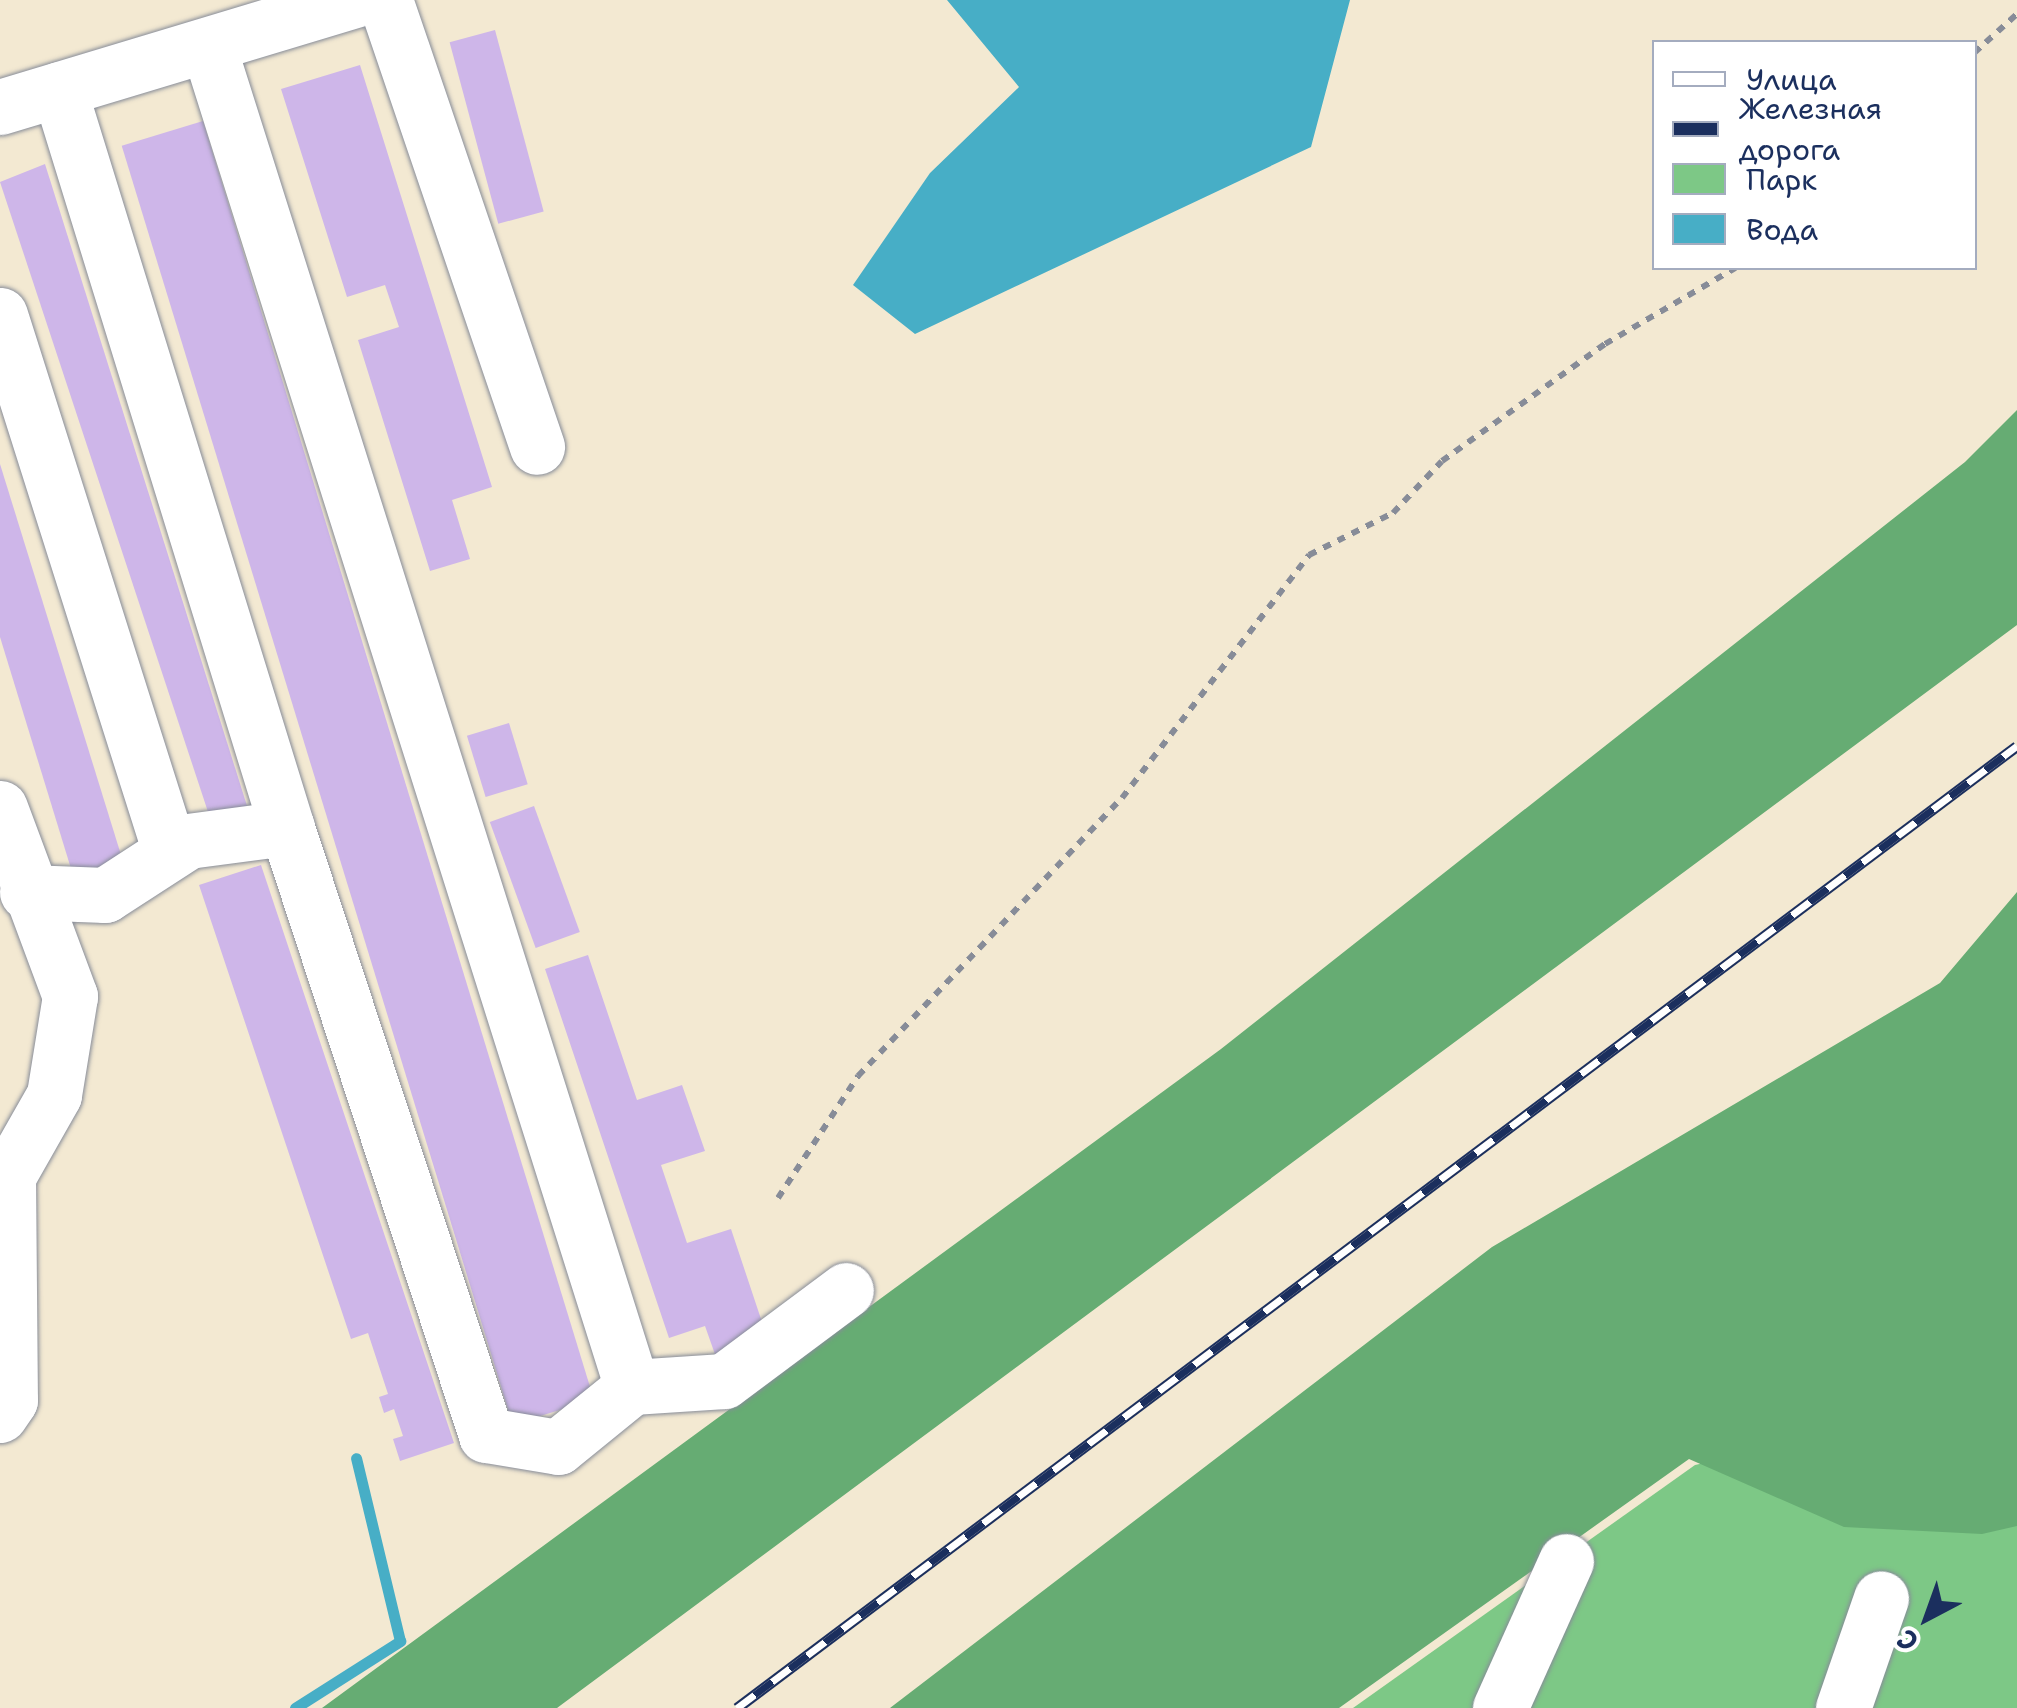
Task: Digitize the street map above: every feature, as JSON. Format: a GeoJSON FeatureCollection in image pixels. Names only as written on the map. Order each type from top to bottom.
{"type":"FeatureCollection","features":[{"type":"Feature","properties":{"kind":"street"},"geometry":{"type":"LineString","coordinates":[[0,107],[354,2],[537,446]]}},
{"type":"Feature","properties":{"kind":"street"},"geometry":{"type":"LineString","coordinates":[[208,45],[632,1388]]}},
{"type":"Feature","properties":{"kind":"street"},"geometry":{"type":"LineString","coordinates":[[60,89],[287,828],[486,1435],[558,1447],[632,1388],[724,1381],[846,1290]]}},
{"type":"Feature","properties":{"kind":"street"},"geometry":{"type":"LineString","coordinates":[[0,315],[170,852]]}},
{"type":"Feature","properties":{"kind":"street"},"geometry":{"type":"LineString","coordinates":[[0,808],[27,892],[70,996],[54,1096],[8,1176],[10,1400],[0,1415]]}},
{"type":"Feature","properties":{"kind":"street"},"geometry":{"type":"LineString","coordinates":[[27,892],[106,895],[188,840],[287,828]]}},
{"type":"Feature","properties":{"kind":"street"},"geometry":{"type":"LineString","coordinates":[[1500,1708],[1566,1561]]}},
{"type":"Feature","properties":{"kind":"street"},"geometry":{"type":"LineString","coordinates":[[1843,1708],[1881,1598]]}},
{"type":"Feature","properties":{"kind":"path"},"geometry":{"type":"LineString","coordinates":[[1977,50],[2017,14]]}},
{"type":"Feature","properties":{"kind":"path"},"geometry":{"type":"LineString","coordinates":[[778,1198],[858,1076],[1122,798],[1309,554],[1393,513],[1471,440],[1732,270]]}},
{"type":"Feature","properties":{"kind":"green space"},"geometry":{"type":"Polygon","coordinates":[[[2017,410],[2017,625],[557,1708],[322,1708],[1221,1049],[1965,462],[2017,410]]]}},
{"type":"Feature","properties":{"kind":"green space"},"geometry":{"type":"Polygon","coordinates":[[[2017,892],[2017,1526],[1982,1534],[1844,1527],[1689,1459],[1339,1708],[890,1708],[1492,1247],[1940,983],[2017,892]]]}},
{"type":"Feature","properties":{"kind":"green space"},"geometry":{"type":"Polygon","coordinates":[[[2017,1394],[2017,1708],[1353,1708],[1695,1465],[2017,1394]]]}},
{"type":"Feature","properties":{"kind":"water"},"geometry":{"type":"Polygon","coordinates":[[[947,0],[1350,0],[1311,147],[915,334],[853,285],[930,173],[1019,87],[947,0]]]}},
{"type":"Feature","properties":{"kind":"building"},"geometry":{"type":"Polygon","coordinates":[[[495,30],[544,212],[498,224],[450,42],[495,30]]]}},
{"type":"Feature","properties":{"kind":"building"},"geometry":{"type":"Polygon","coordinates":[[[360,65],[492,487],[452,500],[470,559],[430,571],[358,340],[399,327],[385,285],[347,297],[281,89],[360,65]]]}},
{"type":"Feature","properties":{"kind":"building"},"geometry":{"type":"Polygon","coordinates":[[[203,121],[594,1400],[513,1424],[122,146],[203,121]]]}},
{"type":"Feature","properties":{"kind":"building"},"geometry":{"type":"Polygon","coordinates":[[[45,164],[248,809],[212,824],[0,182],[45,164]]]}},
{"type":"Feature","properties":{"kind":"building"},"geometry":{"type":"Polygon","coordinates":[[[0,464],[126,871],[76,885],[0,637],[0,464]]]}},
{"type":"Feature","properties":{"kind":"building"},"geometry":{"type":"Polygon","coordinates":[[[509,723],[528,784],[486,797],[467,736],[509,723]]]}},
{"type":"Feature","properties":{"kind":"building"},"geometry":{"type":"Polygon","coordinates":[[[534,806],[580,932],[536,948],[490,822],[534,806]]]}},
{"type":"Feature","properties":{"kind":"building"},"geometry":{"type":"Polygon","coordinates":[[[261,865],[454,1443],[400,1461],[393,1439],[403,1436],[394,1409],[384,1413],[379,1397],[388,1394],[368,1333],[351,1339],[199,885],[261,865]]]}},
{"type":"Feature","properties":{"kind":"building"},"geometry":{"type":"Polygon","coordinates":[[[588,955],[637,1100],[682,1085],[705,1151],[661,1165],[687,1243],[731,1229],[769,1343],[717,1360],[705,1326],[669,1338],[545,969],[588,955]]]}},
{"type":"Feature","properties":{"kind":"waterway"},"geometry":{"type":"LineString","coordinates":[[295,1708],[400,1641],[356,1458]]}},
{"type":"Feature","properties":{"kind":"railway"},"geometry":{"type":"LineString","coordinates":[[737,1708],[2017,746]]}}]}
